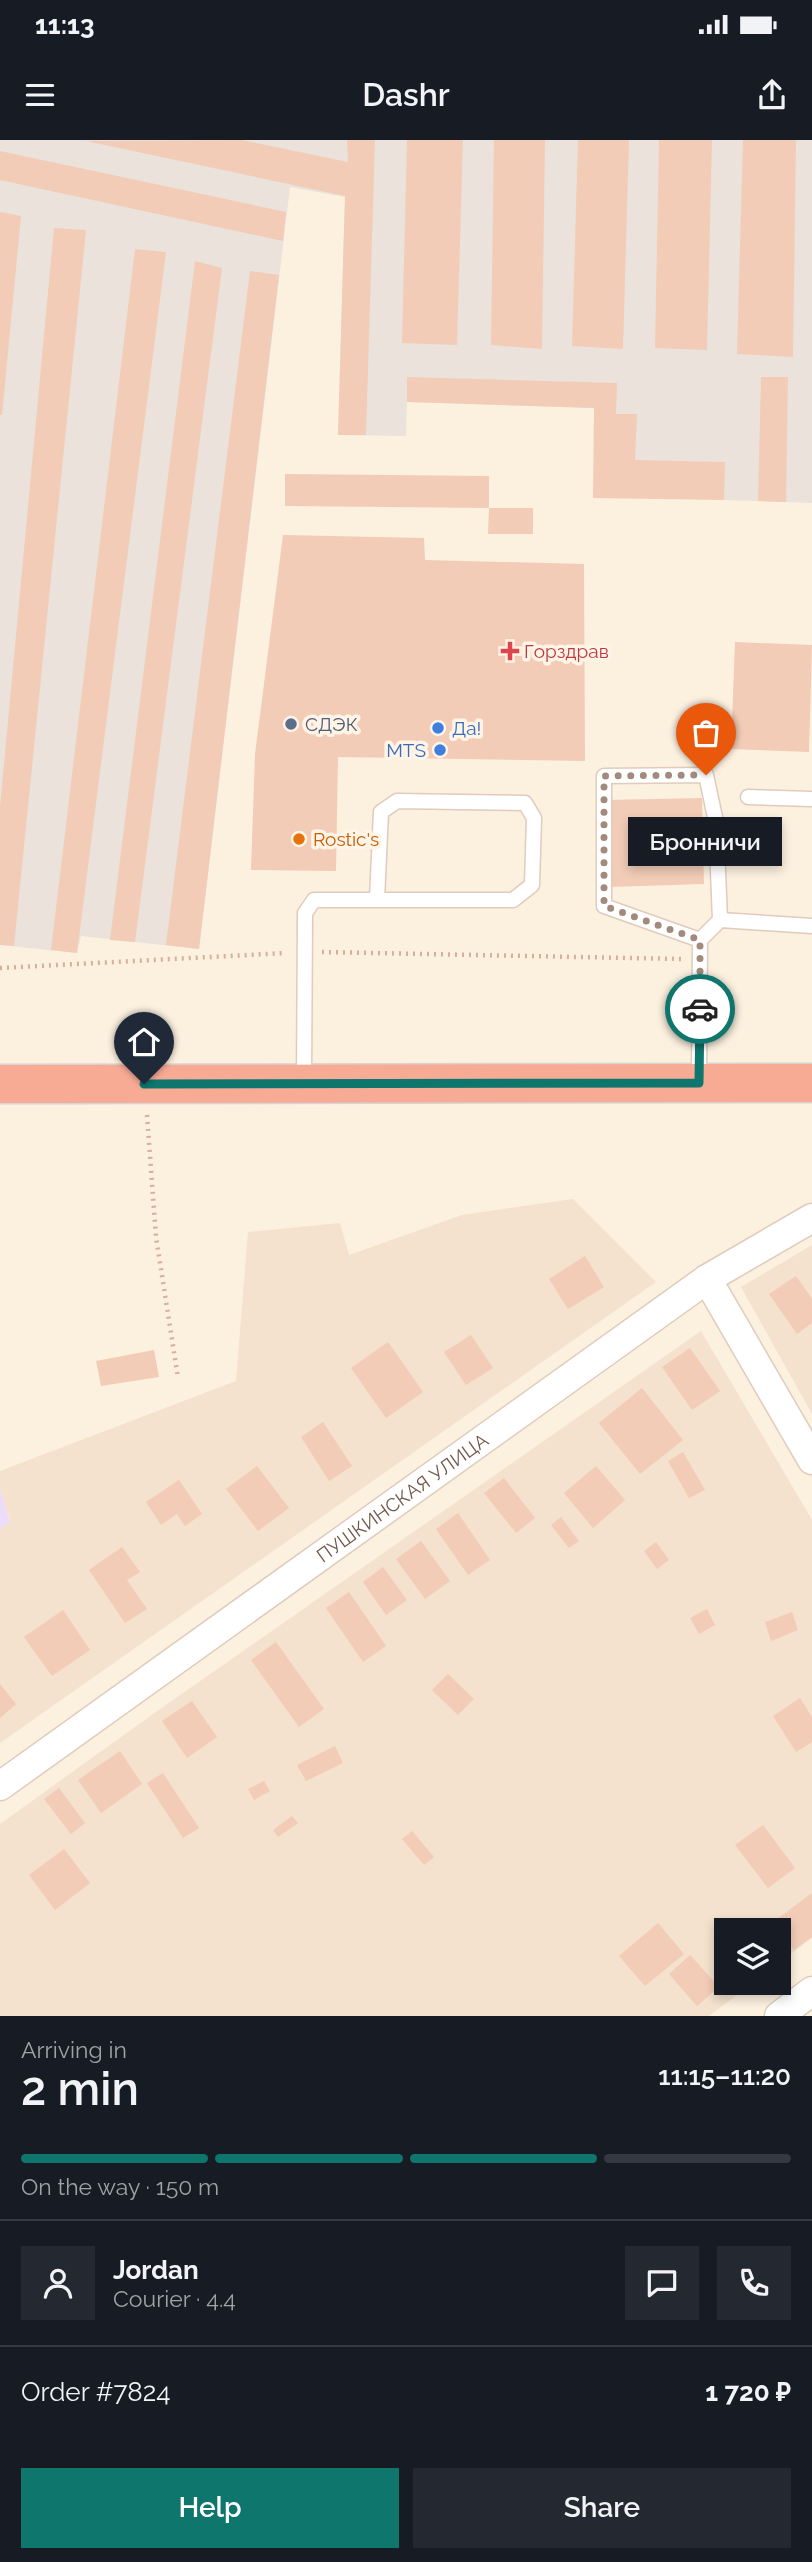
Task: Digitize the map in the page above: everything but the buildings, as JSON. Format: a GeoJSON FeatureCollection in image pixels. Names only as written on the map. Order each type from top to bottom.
{"type":"FeatureCollection","features":[{"type":"Feature","properties":{"kind":"highway"},"geometry":{"type":"LineString","coordinates":[[0,1084],[812,1083]]}},
{"type":"Feature","properties":{"kind":"street","name":"ПУШКИНСКАЯ УЛИЦА"},"geometry":{"type":"LineString","coordinates":[[0,1786],[707,1279],[812,1218]]}},
{"type":"Feature","properties":{"kind":"street"},"geometry":{"type":"LineString","coordinates":[[707,1279],[812,1460]]}},
{"type":"Feature","properties":{"kind":"street"},"geometry":{"type":"LineString","coordinates":[[779,2016],[812,1991]]}},
{"type":"Feature","properties":{"kind":"lane"},"geometry":{"type":"LineString","coordinates":[[699,1083],[700,940],[720,920],[716,822],[706,775],[604,776],[604,906],[700,940]]}},
{"type":"Feature","properties":{"kind":"lane"},"geometry":{"type":"LineString","coordinates":[[748,797],[812,799]]}},
{"type":"Feature","properties":{"kind":"lane"},"geometry":{"type":"LineString","coordinates":[[304,1083],[305,913],[314,900],[513,900],[532,885],[534,818],[525,803],[397,802],[381,812],[377,899]]}},
{"type":"Feature","properties":{"kind":"lane"},"geometry":{"type":"LineString","coordinates":[[720,920],[812,926]]}},
{"type":"Feature","properties":{"kind":"path"},"geometry":{"type":"LineString","coordinates":[[0,968],[305,952],[700,960]]}},
{"type":"Feature","properties":{"kind":"path"},"geometry":{"type":"LineString","coordinates":[[144,1084],[156,1237],[178,1378]]}},
{"type":"Feature","properties":{"kind":"shaded area"},"geometry":{"type":"Polygon","coordinates":[[[0,140],[812,140],[812,503],[724,500],[724,462],[594,460],[594,408],[407,402],[406,436],[338,435],[345,197],[290,187],[199,949],[81,936],[77,953],[0,945],[0,140]]]}},
{"type":"Feature","properties":{"kind":"shaded area"},"geometry":{"type":"Polygon","coordinates":[[[573,1199],[656,1282],[0,1743],[0,1529],[10,1521],[0,1488],[0,1471],[236,1381],[248,1232],[340,1223],[349,1255],[462,1215],[573,1199]]]}},
{"type":"Feature","properties":{"kind":"shaded area"},"geometry":{"type":"Polygon","coordinates":[[[812,1245],[812,1414],[741,1287],[812,1245]]]}},
{"type":"Feature","properties":{"kind":"shaded area"},"geometry":{"type":"Polygon","coordinates":[[[701,1331],[812,1520],[812,1938],[791,1954],[791,1918],[714,1918],[714,1995],[737,1995],[709,2016],[0,2016],[0,1824],[701,1331]]]}},
{"type":"Feature","properties":{"kind":"shaded area"},"geometry":{"type":"Polygon","coordinates":[[[0,1488],[10,1522],[0,1529],[0,1488]]]}},
{"type":"Feature","properties":{"kind":"way so far"},"geometry":{"type":"LineString","coordinates":[[700,1009],[700,940],[604,906],[604,776],[706,775]]}},
{"type":"Feature","properties":{"kind":"place","name":"Горздрав"},"geometry":{"type":"Point","coordinates":[510,651]}},
{"type":"Feature","properties":{"kind":"place","name":"СДЭК"},"geometry":{"type":"Point","coordinates":[291,724]}},
{"type":"Feature","properties":{"kind":"place","name":"Да!"},"geometry":{"type":"Point","coordinates":[438,728]}},
{"type":"Feature","properties":{"kind":"place","name":"MTS"},"geometry":{"type":"Point","coordinates":[440,750]}},
{"type":"Feature","properties":{"kind":"place","name":"Бронничи"},"geometry":{"type":"Point","coordinates":[706,775]}},
{"type":"Feature","properties":{"kind":"place","name":"Rostic's"},"geometry":{"type":"Point","coordinates":[299,839]}},
{"type":"Feature","properties":{"kind":"route"},"geometry":{"type":"LineString","coordinates":[[144,1084],[699,1083],[700,1009]]}}]}
